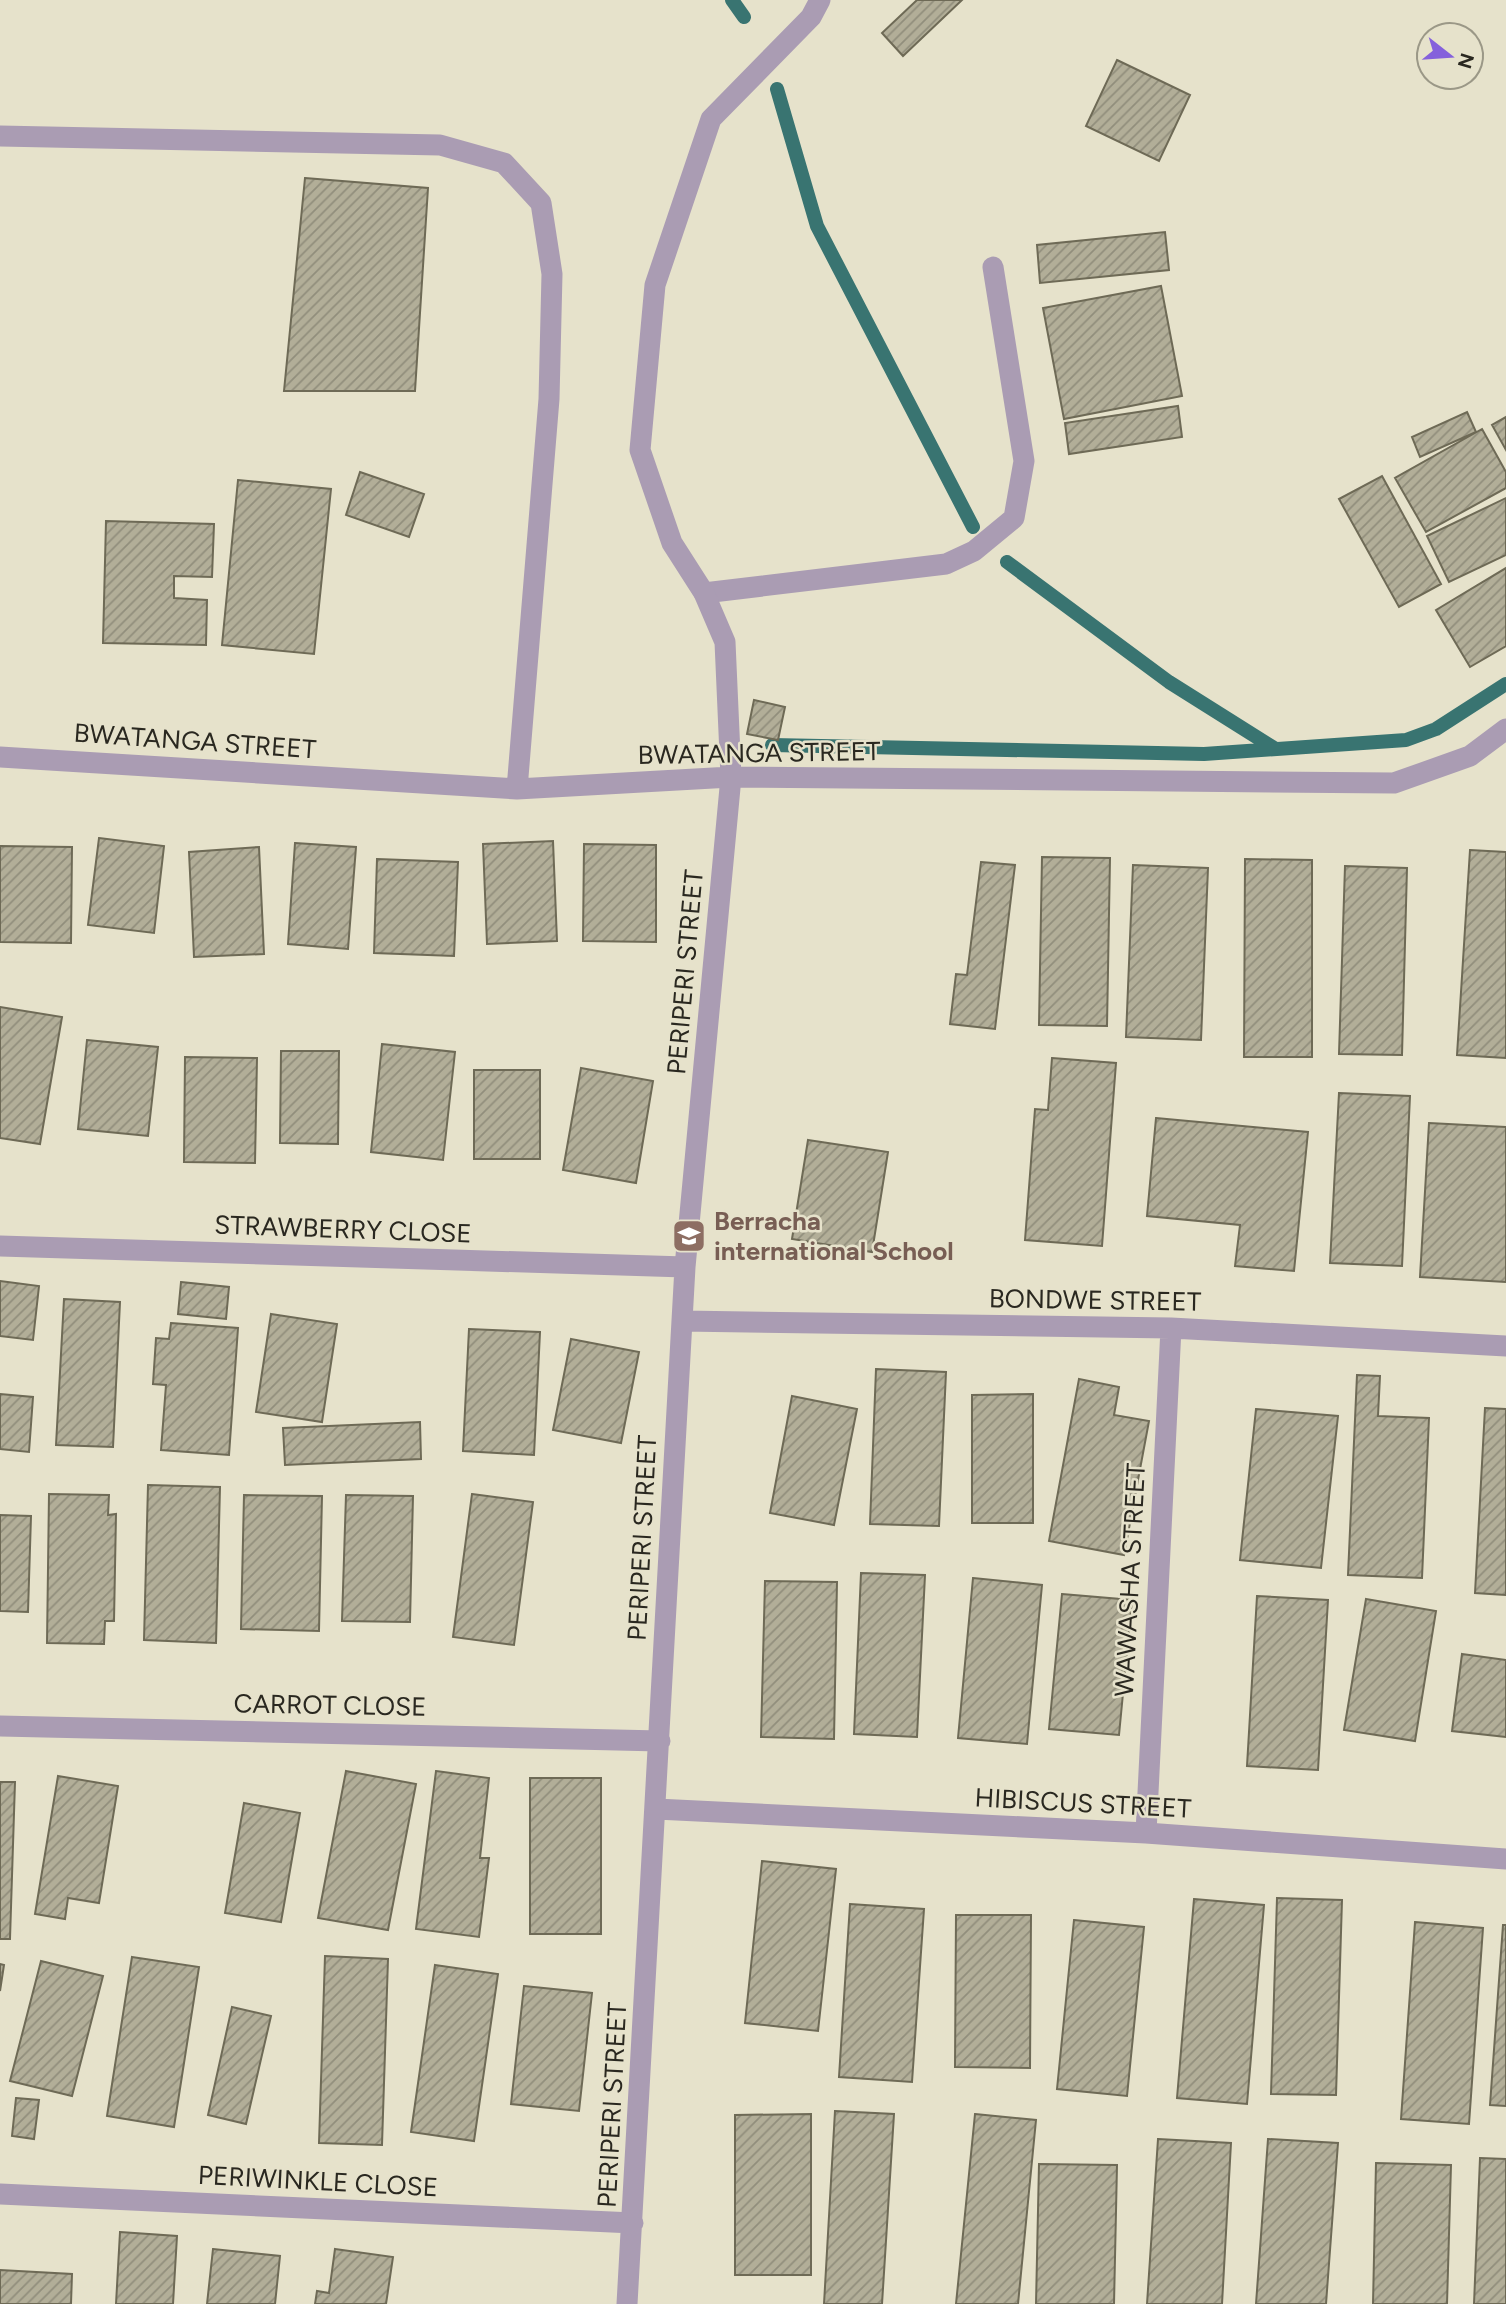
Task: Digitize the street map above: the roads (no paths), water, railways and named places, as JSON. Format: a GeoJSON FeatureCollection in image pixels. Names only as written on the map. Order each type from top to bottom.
{"type":"FeatureCollection","features":[{"type":"Feature","properties":{"kind":"street","name":"PERIPERI STREET"},"geometry":{"type":"LineString","coordinates":[[627,2304],[634,2223],[685,1267],[731,777],[725,642],[704,593],[672,542],[640,450],[655,285],[711,119],[811,17],[820,0]]}},
{"type":"Feature","properties":{"kind":"street"},"geometry":{"type":"LineString","coordinates":[[0,136],[440,145],[504,163],[541,203],[552,274],[549,399],[517,789]]}},
{"type":"Feature","properties":{"kind":"street"},"geometry":{"type":"LineString","coordinates":[[704,593],[946,564],[974,551],[1014,518],[1024,461],[993,267]]}},
{"type":"Feature","properties":{"kind":"street","name":"BWATANGA STREET"},"geometry":{"type":"LineString","coordinates":[[0,757],[517,789],[731,777],[1394,783],[1470,756],[1506,729]]}},
{"type":"Feature","properties":{"kind":"street","name":"STRAWBERRY CLOSE"},"geometry":{"type":"LineString","coordinates":[[0,1246],[685,1267]]}},
{"type":"Feature","properties":{"kind":"street","name":"BONDWE STREET"},"geometry":{"type":"LineString","coordinates":[[682,1321],[1171,1328],[1506,1346]]}},
{"type":"Feature","properties":{"kind":"street","name":"WAWASHA STREET"},"geometry":{"type":"LineString","coordinates":[[1146,1833],[1171,1328]]}},
{"type":"Feature","properties":{"kind":"street","name":"CARROT CLOSE"},"geometry":{"type":"LineString","coordinates":[[0,1726],[660,1741]]}},
{"type":"Feature","properties":{"kind":"street","name":"HIBISCUS STREET"},"geometry":{"type":"LineString","coordinates":[[656,1809],[1146,1833],[1506,1859]]}},
{"type":"Feature","properties":{"kind":"street","name":"PERIWINKLE CLOSE"},"geometry":{"type":"LineString","coordinates":[[0,2194],[634,2223]]}},
{"type":"Feature","properties":{"kind":"waterway"},"geometry":{"type":"LineString","coordinates":[[732,0],[744,17]]}},
{"type":"Feature","properties":{"kind":"waterway"},"geometry":{"type":"LineString","coordinates":[[777,89],[817,226],[973,527]]}},
{"type":"Feature","properties":{"kind":"waterway"},"geometry":{"type":"LineString","coordinates":[[1007,562],[1169,682],[1274,748]]}},
{"type":"Feature","properties":{"kind":"waterway"},"geometry":{"type":"LineString","coordinates":[[772,745],[1204,754],[1406,740],[1436,729],[1506,684]]}},
{"type":"Feature","properties":{"kind":"place","name":"Berracha international School"},"geometry":{"type":"Point","coordinates":[689,1236]}}]}
